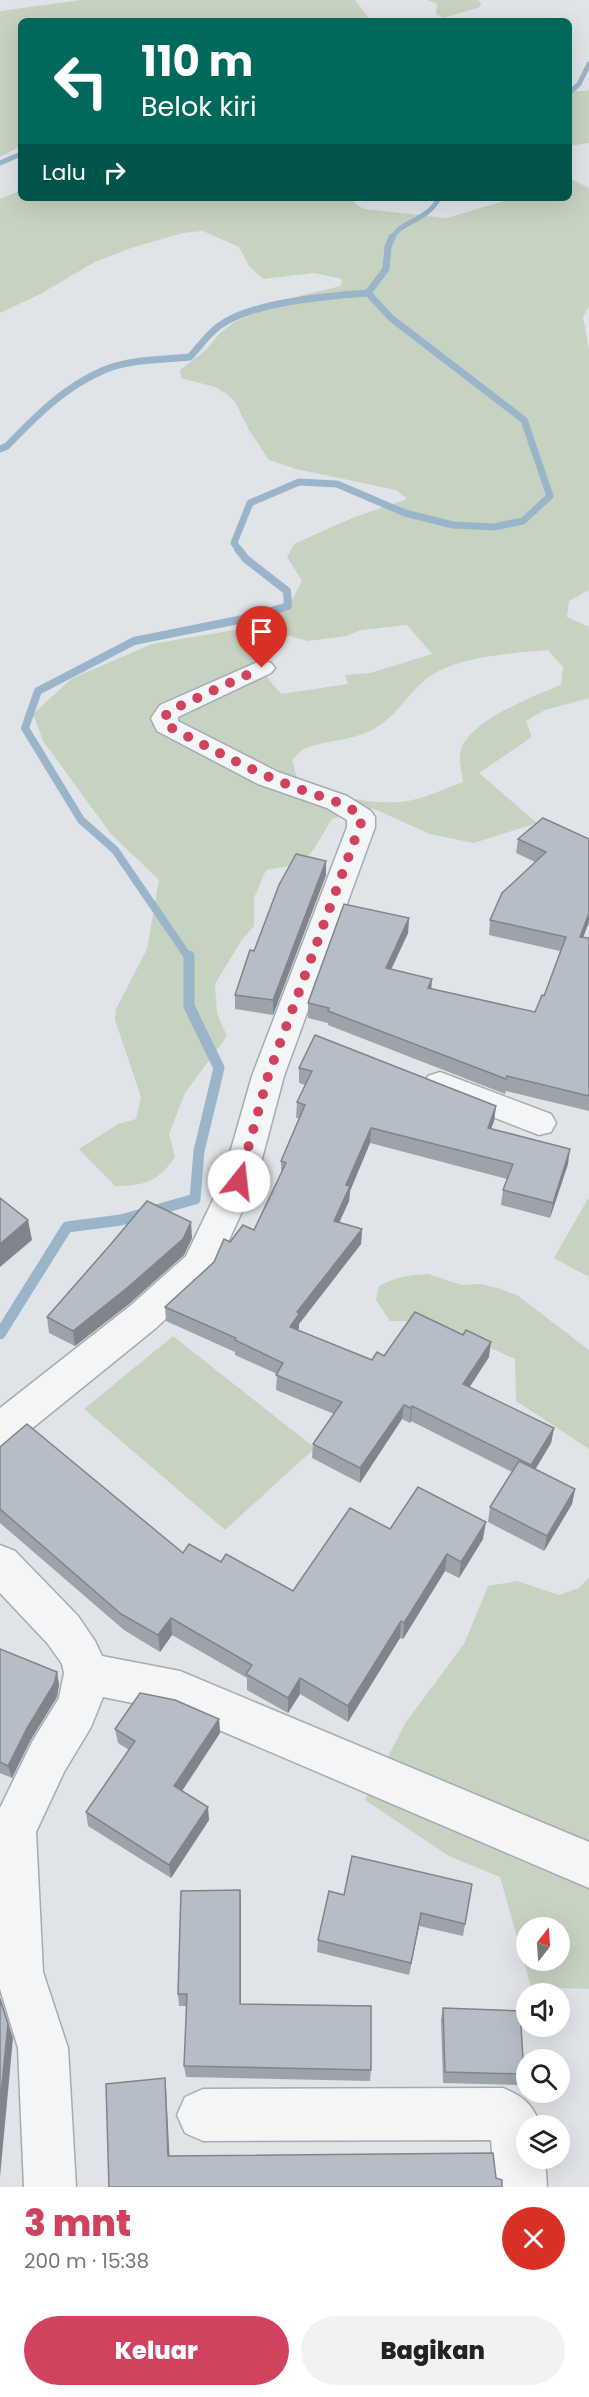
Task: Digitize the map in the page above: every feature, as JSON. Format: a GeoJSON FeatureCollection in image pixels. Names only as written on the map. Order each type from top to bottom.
{"type":"FeatureCollection","features":[{"type":"Feature","properties":{"kind":"street"},"geometry":{"type":"LineString","coordinates":[[0,1431],[143,1317],[200,1265],[239,1181],[268,1076],[299,1029],[362,817],[337,802],[268,778],[166,725],[164,718],[169,711],[262,668]]}},
{"type":"Feature","properties":{"kind":"street"},"geometry":{"type":"LineString","coordinates":[[408,1072],[539,1123]]}},
{"type":"Feature","properties":{"kind":"street"},"geometry":{"type":"LineString","coordinates":[[0,1564],[63,1630],[80,1655],[86,1673],[84,1690],[75,1713],[48,1757],[7,1835],[10,1966],[43,2048],[50,2187]]}},
{"type":"Feature","properties":{"kind":"street"},"geometry":{"type":"LineString","coordinates":[[86,1673],[180,1692],[318,1753],[589,1865]]}},
{"type":"Feature","properties":{"kind":"street"},"geometry":{"type":"LineString","coordinates":[[203,2115],[503,2114],[516,2128],[521,2187]]}},
{"type":"Feature","properties":{"kind":"green space"},"geometry":{"type":"Polygon","coordinates":[[[81,0],[355,0],[369,18],[18,18],[18,148],[0,157],[0,11],[81,0]]]}},
{"type":"Feature","properties":{"kind":"green space"},"geometry":{"type":"Polygon","coordinates":[[[427,0],[478,0],[481,3],[480,7],[443,18],[436,14],[437,4],[427,0]]]}},
{"type":"Feature","properties":{"kind":"green space"},"geometry":{"type":"Polygon","coordinates":[[[589,89],[589,143],[572,146],[572,91],[589,89]]]}},
{"type":"Feature","properties":{"kind":"green space"},"geometry":{"type":"Polygon","coordinates":[[[572,180],[589,188],[589,306],[583,317],[589,350],[589,590],[569,601],[567,617],[589,627],[589,698],[545,710],[526,721],[532,737],[479,773],[537,823],[474,843],[430,834],[372,808],[332,819],[314,849],[301,864],[266,870],[254,898],[254,926],[241,941],[215,984],[217,1014],[227,1036],[185,1093],[169,1134],[175,1157],[163,1172],[150,1181],[115,1186],[79,1149],[118,1124],[136,1119],[141,1097],[115,1020],[116,1009],[147,949],[159,880],[111,834],[43,741],[33,714],[71,679],[152,644],[257,626],[293,598],[302,581],[287,557],[294,544],[352,518],[407,499],[396,490],[296,469],[269,460],[249,430],[235,402],[227,394],[215,387],[181,378],[180,370],[206,350],[220,333],[236,321],[299,296],[341,286],[342,279],[314,273],[263,279],[249,266],[239,247],[203,231],[183,233],[131,248],[95,262],[40,294],[0,313],[0,199],[18,191],[18,201],[356,201],[355,204],[364,209],[447,218],[504,201],[572,201],[572,180]],[[407,625],[361,630],[346,636],[308,641],[275,632],[263,633],[244,643],[244,650],[281,694],[348,684],[345,675],[370,673],[432,654],[407,625]],[[548,650],[484,658],[451,666],[425,680],[381,725],[356,736],[314,745],[302,750],[292,760],[297,778],[321,789],[374,802],[401,802],[417,799],[463,782],[460,754],[467,739],[489,719],[504,710],[561,685],[563,667],[548,650]]]}},
{"type":"Feature","properties":{"kind":"green space"},"geometry":{"type":"Polygon","coordinates":[[[589,1197],[589,1277],[554,1258],[589,1197]]]}},
{"type":"Feature","properties":{"kind":"green space"},"geometry":{"type":"Polygon","coordinates":[[[428,1274],[462,1285],[481,1284],[517,1295],[589,1350],[589,1449],[516,1401],[515,1359],[430,1321],[390,1321],[376,1300],[379,1286],[402,1277],[428,1274]]]}},
{"type":"Feature","properties":{"kind":"green space"},"geometry":{"type":"Polygon","coordinates":[[[173,1336],[315,1448],[225,1530],[84,1409],[173,1336]]]}},
{"type":"Feature","properties":{"kind":"green space"},"geometry":{"type":"Polygon","coordinates":[[[589,1577],[589,1989],[570,1988],[570,1983],[530,1983],[526,1971],[570,1971],[570,1917],[516,1917],[516,1934],[500,1877],[449,1856],[365,1800],[406,1722],[464,1644],[488,1586],[517,1581],[559,1595],[579,1588],[589,1577]]]}},
{"type":"Feature","properties":{"kind":"building"},"geometry":{"type":"Polygon","coordinates":[[[543,818],[589,839],[589,913],[580,937],[589,938],[589,1096],[507,1076],[506,1079],[328,1011],[329,1008],[308,1003],[344,904],[409,918],[386,968],[432,979],[428,988],[535,1012],[542,995],[544,996],[566,937],[490,920],[502,893],[546,852],[518,839],[543,818]]]}},
{"type":"Feature","properties":{"kind":"building"},"geometry":{"type":"Polygon","coordinates":[[[296,854],[326,861],[273,1000],[235,995],[250,950],[254,951],[279,885],[296,854]]]}},
{"type":"Feature","properties":{"kind":"building"},"geometry":{"type":"Polygon","coordinates":[[[315,1035],[496,1106],[488,1128],[570,1149],[553,1203],[503,1190],[513,1164],[371,1128],[346,1185],[350,1186],[334,1221],[362,1229],[297,1312],[299,1314],[290,1327],[372,1360],[377,1352],[384,1356],[415,1312],[463,1335],[466,1330],[491,1342],[463,1384],[554,1428],[531,1465],[412,1406],[411,1408],[404,1405],[360,1468],[313,1444],[342,1402],[276,1375],[283,1363],[235,1340],[236,1338],[165,1307],[214,1262],[224,1239],[230,1242],[243,1225],[254,1230],[286,1163],[281,1161],[305,1105],[297,1102],[312,1071],[299,1068],[315,1035]]]}},
{"type":"Feature","properties":{"kind":"building"},"geometry":{"type":"Polygon","coordinates":[[[0,1198],[28,1220],[0,1244],[0,1198]]]}},
{"type":"Feature","properties":{"kind":"building"},"geometry":{"type":"Polygon","coordinates":[[[147,1201],[191,1222],[183,1239],[73,1331],[47,1317],[111,1244],[147,1201]]]}},
{"type":"Feature","properties":{"kind":"building"},"geometry":{"type":"Polygon","coordinates":[[[27,1424],[183,1553],[189,1544],[221,1562],[226,1554],[293,1591],[350,1508],[390,1529],[418,1487],[486,1522],[461,1562],[447,1554],[404,1623],[401,1621],[348,1706],[300,1678],[288,1698],[246,1674],[252,1665],[171,1618],[158,1635],[121,1614],[0,1509],[0,1447],[27,1424]]]}},
{"type":"Feature","properties":{"kind":"building"},"geometry":{"type":"Polygon","coordinates":[[[519,1461],[575,1489],[547,1536],[490,1507],[519,1461]]]}},
{"type":"Feature","properties":{"kind":"building"},"geometry":{"type":"Polygon","coordinates":[[[0,1649],[57,1672],[54,1684],[27,1728],[8,1766],[0,1762],[0,1649]]]}},
{"type":"Feature","properties":{"kind":"building"},"geometry":{"type":"Polygon","coordinates":[[[140,1693],[175,1700],[219,1719],[174,1786],[208,1807],[169,1865],[86,1812],[135,1741],[115,1729],[140,1693]]]}},
{"type":"Feature","properties":{"kind":"building"},"geometry":{"type":"Polygon","coordinates":[[[352,1856],[472,1884],[465,1924],[421,1913],[411,1963],[318,1940],[329,1891],[344,1895],[352,1856]]]}},
{"type":"Feature","properties":{"kind":"building"},"geometry":{"type":"Polygon","coordinates":[[[240,1890],[240,2004],[371,2006],[371,2070],[184,2066],[187,1994],[178,1994],[181,1891],[240,1890]]]}},
{"type":"Feature","properties":{"kind":"building"},"geometry":{"type":"Polygon","coordinates":[[[0,1999],[8,2024],[0,2105],[0,1999]]]}},
{"type":"Feature","properties":{"kind":"building"},"geometry":{"type":"Polygon","coordinates":[[[443,2008],[516,2011],[516,2037],[522,2037],[522,2049],[516,2049],[516,2074],[445,2072],[443,2008]]]}},
{"type":"Feature","properties":{"kind":"building"},"geometry":{"type":"Polygon","coordinates":[[[165,2078],[168,2156],[493,2153],[496,2178],[502,2180],[502,2187],[109,2187],[106,2084],[165,2078]]]}},
{"type":"Feature","properties":{"kind":"waterway"},"geometry":{"type":"LineString","coordinates":[[572,90],[579,84],[589,64]]}},
{"type":"Feature","properties":{"kind":"waterway"},"geometry":{"type":"LineString","coordinates":[[0,163],[18,155]]}},
{"type":"Feature","properties":{"kind":"waterway"},"geometry":{"type":"LineString","coordinates":[[392,239],[401,228],[428,212],[437,201]]}},
{"type":"Feature","properties":{"kind":"waterway"},"geometry":{"type":"LineString","coordinates":[[368,293],[386,269],[388,247],[392,237]]}},
{"type":"Feature","properties":{"kind":"waterway"},"geometry":{"type":"LineString","coordinates":[[0,449],[7,446],[63,394],[104,370],[135,362],[190,357],[219,326],[250,311],[290,302],[368,293]]}},
{"type":"Feature","properties":{"kind":"waterway"},"geometry":{"type":"LineString","coordinates":[[239,550],[234,543],[250,503],[299,482],[337,484],[405,513],[453,525],[494,527],[523,521],[550,496],[524,420],[391,318],[368,293]]}},
{"type":"Feature","properties":{"kind":"waterway"},"geometry":{"type":"LineString","coordinates":[[189,958],[115,850],[81,820],[25,728],[38,691],[134,641],[248,618],[288,606],[287,591],[246,559],[238,549]]}},
{"type":"Feature","properties":{"kind":"waterway"},"geometry":{"type":"LineString","coordinates":[[0,1334],[67,1227],[121,1220],[195,1199],[199,1151],[219,1068],[189,1006],[189,958]]}},
{"type":"Feature","properties":{"kind":"route"},"geometry":{"type":"LineString","coordinates":[[239,1181],[268,1076],[362,820],[362,817],[337,802],[268,778],[166,725],[164,718],[169,711],[262,668]]}}]}
